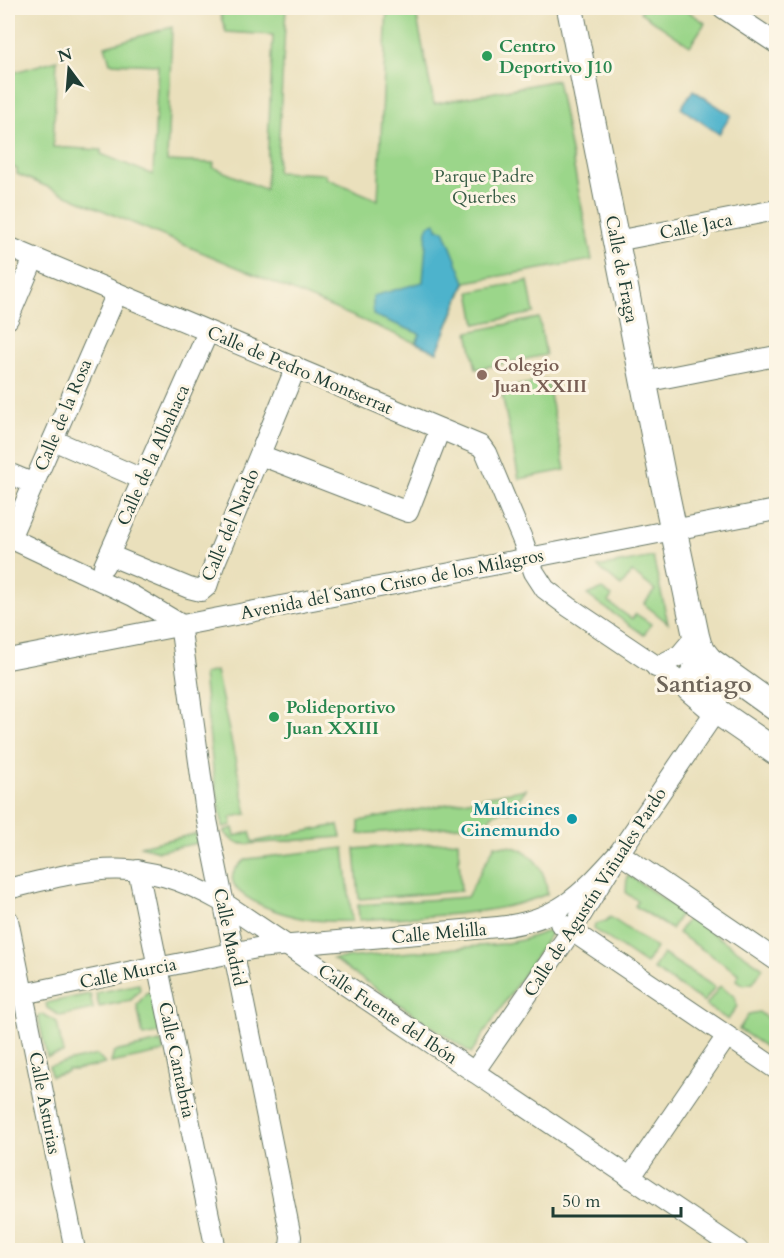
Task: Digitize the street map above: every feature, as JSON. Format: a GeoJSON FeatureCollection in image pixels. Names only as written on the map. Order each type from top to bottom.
{"type":"FeatureCollection","features":[{"type":"Feature","properties":{"kind":"main road","name":"Calle de Fraga"},"geometry":{"type":"LineString","coordinates":[[570,8],[673,531],[699,647],[713,663]]}},
{"type":"Feature","properties":{"kind":"main road"},"geometry":{"type":"LineString","coordinates":[[777,708],[713,663],[694,672],[690,678],[689,688],[715,710],[777,752]]}},
{"type":"Feature","properties":{"kind":"street"},"geometry":{"type":"LineString","coordinates":[[723,8],[777,43]]}},
{"type":"Feature","properties":{"kind":"street","name":"Calle Jaca"},"geometry":{"type":"LineString","coordinates":[[616,241],[776,210]]}},
{"type":"Feature","properties":{"kind":"street","name":"Calle de Pedro Montserrat"},"geometry":{"type":"LineString","coordinates":[[8,247],[477,444],[484,449],[521,535],[534,572],[553,595],[689,688]]}},
{"type":"Feature","properties":{"kind":"street"},"geometry":{"type":"LineString","coordinates":[[8,319],[34,258]]}},
{"type":"Feature","properties":{"kind":"street","name":"Calle de la Rosa"},"geometry":{"type":"LineString","coordinates":[[98,579],[10,538],[117,293]]}},
{"type":"Feature","properties":{"kind":"street","name":"Calle de la Albahaca"},"geometry":{"type":"LineString","coordinates":[[98,579],[208,332]]}},
{"type":"Feature","properties":{"kind":"street"},"geometry":{"type":"LineString","coordinates":[[644,382],[777,356]]}},
{"type":"Feature","properties":{"kind":"street","name":"Calle del Nardo"},"geometry":{"type":"LineString","coordinates":[[109,555],[189,588],[201,591],[207,586],[296,368]]}},
{"type":"Feature","properties":{"kind":"street"},"geometry":{"type":"LineString","coordinates":[[260,455],[408,513],[440,429]]}},
{"type":"Feature","properties":{"kind":"street"},"geometry":{"type":"LineString","coordinates":[[53,440],[142,479]]}},
{"type":"Feature","properties":{"kind":"street"},"geometry":{"type":"LineString","coordinates":[[8,473],[34,484]]}},
{"type":"Feature","properties":{"kind":"street","name":"Avenida del Santo Cristo de los Milagros"},"geometry":{"type":"LineString","coordinates":[[8,658],[777,510]]}},
{"type":"Feature","properties":{"kind":"street"},"geometry":{"type":"LineString","coordinates":[[98,579],[141,600],[180,624]]}},
{"type":"Feature","properties":{"kind":"street","name":"Calle Madrid"},"geometry":{"type":"LineString","coordinates":[[180,624],[197,763],[221,901],[291,1237],[289,1249]]}},
{"type":"Feature","properties":{"kind":"street"},"geometry":{"type":"LineString","coordinates":[[656,667],[680,655],[696,636]]}},
{"type":"Feature","properties":{"kind":"street"},"geometry":{"type":"LineString","coordinates":[[713,663],[720,690],[715,710]]}},
{"type":"Feature","properties":{"kind":"street","name":"Calle de Agustín Viñuales Pardo"},"geometry":{"type":"LineString","coordinates":[[474,1072],[572,930],[619,853],[715,710]]}},
{"type":"Feature","properties":{"kind":"street"},"geometry":{"type":"LineString","coordinates":[[619,853],[777,960]]}},
{"type":"Feature","properties":{"kind":"street","name":"Calle Melilla"},"geometry":{"type":"LineString","coordinates":[[233,952],[285,945],[512,926],[541,918],[562,907],[579,895],[619,853]]}},
{"type":"Feature","properties":{"kind":"street","name":"Calle Fuente del Ibón"},"geometry":{"type":"LineString","coordinates":[[8,889],[91,870],[138,870],[182,881],[221,901],[738,1251]]}},
{"type":"Feature","properties":{"kind":"street","name":"Calle Cantabria"},"geometry":{"type":"LineString","coordinates":[[138,870],[216,1251]]}},
{"type":"Feature","properties":{"kind":"street"},"geometry":{"type":"LineString","coordinates":[[541,918],[556,921],[572,930],[777,1069]]}},
{"type":"Feature","properties":{"kind":"street","name":"Calle Asturias"},"geometry":{"type":"LineString","coordinates":[[8,920],[75,1251]]}},
{"type":"Feature","properties":{"kind":"street","name":"Calle Murcia"},"geometry":{"type":"LineString","coordinates":[[23,994],[233,952]]}},
{"type":"Feature","properties":{"kind":"street"},"geometry":{"type":"LineString","coordinates":[[630,1178],[727,1036]]}},
{"type":"Feature","properties":{"kind":"green space","name":"Parque Padre Querbes"},"geometry":{"type":"Polygon","coordinates":[[[241,8],[286,8],[277,172],[326,174],[326,178],[378,200],[387,8],[415,8],[434,104],[557,80],[592,260],[466,282],[437,352],[17,174],[17,169],[8,165],[8,74],[57,60],[53,147],[101,150],[101,154],[153,175],[158,65],[110,63],[105,46],[172,27],[167,161],[214,163],[213,167],[266,190],[273,35],[226,32],[220,14],[241,8]]]}},
{"type":"Feature","properties":{"kind":"green space"},"geometry":{"type":"Polygon","coordinates":[[[643,8],[683,8],[705,23],[690,46],[640,12],[643,8]]]}},
{"type":"Feature","properties":{"kind":"green space"},"geometry":{"type":"Polygon","coordinates":[[[528,281],[534,313],[476,324],[470,292],[528,281]]]}},
{"type":"Feature","properties":{"kind":"green space"},"geometry":{"type":"Polygon","coordinates":[[[539,318],[546,355],[476,369],[468,332],[539,318]]]}},
{"type":"Feature","properties":{"kind":"green space"},"geometry":{"type":"Polygon","coordinates":[[[547,380],[565,470],[519,479],[501,389],[547,380]]]}},
{"type":"Feature","properties":{"kind":"green space"},"geometry":{"type":"Polygon","coordinates":[[[653,557],[668,623],[644,604],[655,590],[632,572],[621,586],[598,567],[653,557]]]}},
{"type":"Feature","properties":{"kind":"green space"},"geometry":{"type":"Polygon","coordinates":[[[602,589],[612,596],[608,602],[632,619],[636,614],[651,624],[644,635],[587,595],[602,589]]]}},
{"type":"Feature","properties":{"kind":"green space"},"geometry":{"type":"Polygon","coordinates":[[[216,671],[247,814],[231,817],[232,825],[223,827],[214,778],[203,674],[216,671]]]}},
{"type":"Feature","properties":{"kind":"green space"},"geometry":{"type":"Polygon","coordinates":[[[526,789],[510,812],[495,813],[486,824],[359,834],[359,821],[526,789]]]}},
{"type":"Feature","properties":{"kind":"green space"},"geometry":{"type":"Polygon","coordinates":[[[338,825],[341,837],[248,844],[234,841],[224,831],[233,828],[235,836],[250,832],[253,842],[338,825]]]}},
{"type":"Feature","properties":{"kind":"green space"},"geometry":{"type":"Polygon","coordinates":[[[196,834],[198,843],[159,851],[140,846],[196,834]]]}},
{"type":"Feature","properties":{"kind":"green space"},"geometry":{"type":"Polygon","coordinates":[[[458,841],[461,891],[359,899],[355,849],[458,841]]]}},
{"type":"Feature","properties":{"kind":"green space"},"geometry":{"type":"Polygon","coordinates":[[[495,845],[513,847],[528,854],[542,871],[547,894],[526,902],[480,911],[359,920],[358,905],[467,897],[495,845]]]}},
{"type":"Feature","properties":{"kind":"green space"},"geometry":{"type":"Polygon","coordinates":[[[344,848],[352,921],[296,917],[272,909],[246,897],[237,889],[232,879],[235,870],[247,859],[344,848]]]}},
{"type":"Feature","properties":{"kind":"green space"},"geometry":{"type":"Polygon","coordinates":[[[627,876],[682,912],[671,929],[635,906],[638,901],[626,893],[627,876]]]}},
{"type":"Feature","properties":{"kind":"green space"},"geometry":{"type":"Polygon","coordinates":[[[610,917],[656,948],[646,964],[594,929],[595,924],[606,921],[610,917]]]}},
{"type":"Feature","properties":{"kind":"green space"},"geometry":{"type":"Polygon","coordinates":[[[689,917],[763,968],[753,983],[743,985],[736,980],[739,974],[678,933],[689,917]]]}},
{"type":"Feature","properties":{"kind":"green space"},"geometry":{"type":"Polygon","coordinates":[[[552,932],[471,1053],[333,959],[502,944],[552,932]]]}},
{"type":"Feature","properties":{"kind":"green space"},"geometry":{"type":"Polygon","coordinates":[[[663,954],[715,987],[704,1002],[653,969],[663,954]]]}},
{"type":"Feature","properties":{"kind":"green space"},"geometry":{"type":"Polygon","coordinates":[[[139,984],[140,989],[131,1000],[99,1007],[96,993],[139,984]]]}},
{"type":"Feature","properties":{"kind":"green space"},"geometry":{"type":"Polygon","coordinates":[[[720,986],[735,997],[737,1006],[728,1020],[706,1005],[720,986]]]}},
{"type":"Feature","properties":{"kind":"green space"},"geometry":{"type":"Polygon","coordinates":[[[151,992],[160,1033],[143,1036],[137,1005],[146,993],[151,992]]]}},
{"type":"Feature","properties":{"kind":"green space"},"geometry":{"type":"Polygon","coordinates":[[[90,994],[93,1009],[60,1016],[47,1008],[46,1003],[90,994]]]}},
{"type":"Feature","properties":{"kind":"green space"},"geometry":{"type":"Polygon","coordinates":[[[759,1012],[776,1025],[776,1054],[739,1029],[749,1014],[759,1012]]]}},
{"type":"Feature","properties":{"kind":"green space"},"geometry":{"type":"Polygon","coordinates":[[[43,1014],[57,1022],[63,1053],[47,1057],[38,1016],[43,1014]]]}},
{"type":"Feature","properties":{"kind":"green space"},"geometry":{"type":"Polygon","coordinates":[[[161,1042],[164,1052],[111,1063],[114,1052],[161,1042]]]}},
{"type":"Feature","properties":{"kind":"green space"},"geometry":{"type":"Polygon","coordinates":[[[97,1055],[105,1064],[68,1070],[51,1076],[49,1066],[97,1055]]]}},
{"type":"Feature","properties":{"kind":"water"},"geometry":{"type":"Polygon","coordinates":[[[693,90],[731,115],[719,134],[681,108],[693,90]]]}},
{"type":"Feature","properties":{"kind":"water"},"geometry":{"type":"Polygon","coordinates":[[[436,223],[437,229],[444,230],[465,282],[437,352],[416,343],[420,334],[373,315],[373,296],[423,282],[427,230],[429,225],[436,223]]]}},
{"type":"Feature","properties":{"kind":"place","name":"Centro Deportivo J10"},"geometry":{"type":"Point","coordinates":[487,56]}},
{"type":"Feature","properties":{"kind":"place","name":"Colegio Juan XXIII"},"geometry":{"type":"Point","coordinates":[482,375]}},
{"type":"Feature","properties":{"kind":"place","name":"Polideportivo Juan XXIII"},"geometry":{"type":"Point","coordinates":[274,717]}},
{"type":"Feature","properties":{"kind":"place","name":"Multicines Cinemundo"},"geometry":{"type":"Point","coordinates":[572,819]}},
{"type":"Feature","properties":{"kind":"district","name":"Santiago"},"geometry":{"type":"Point","coordinates":[704,684]}}]}
